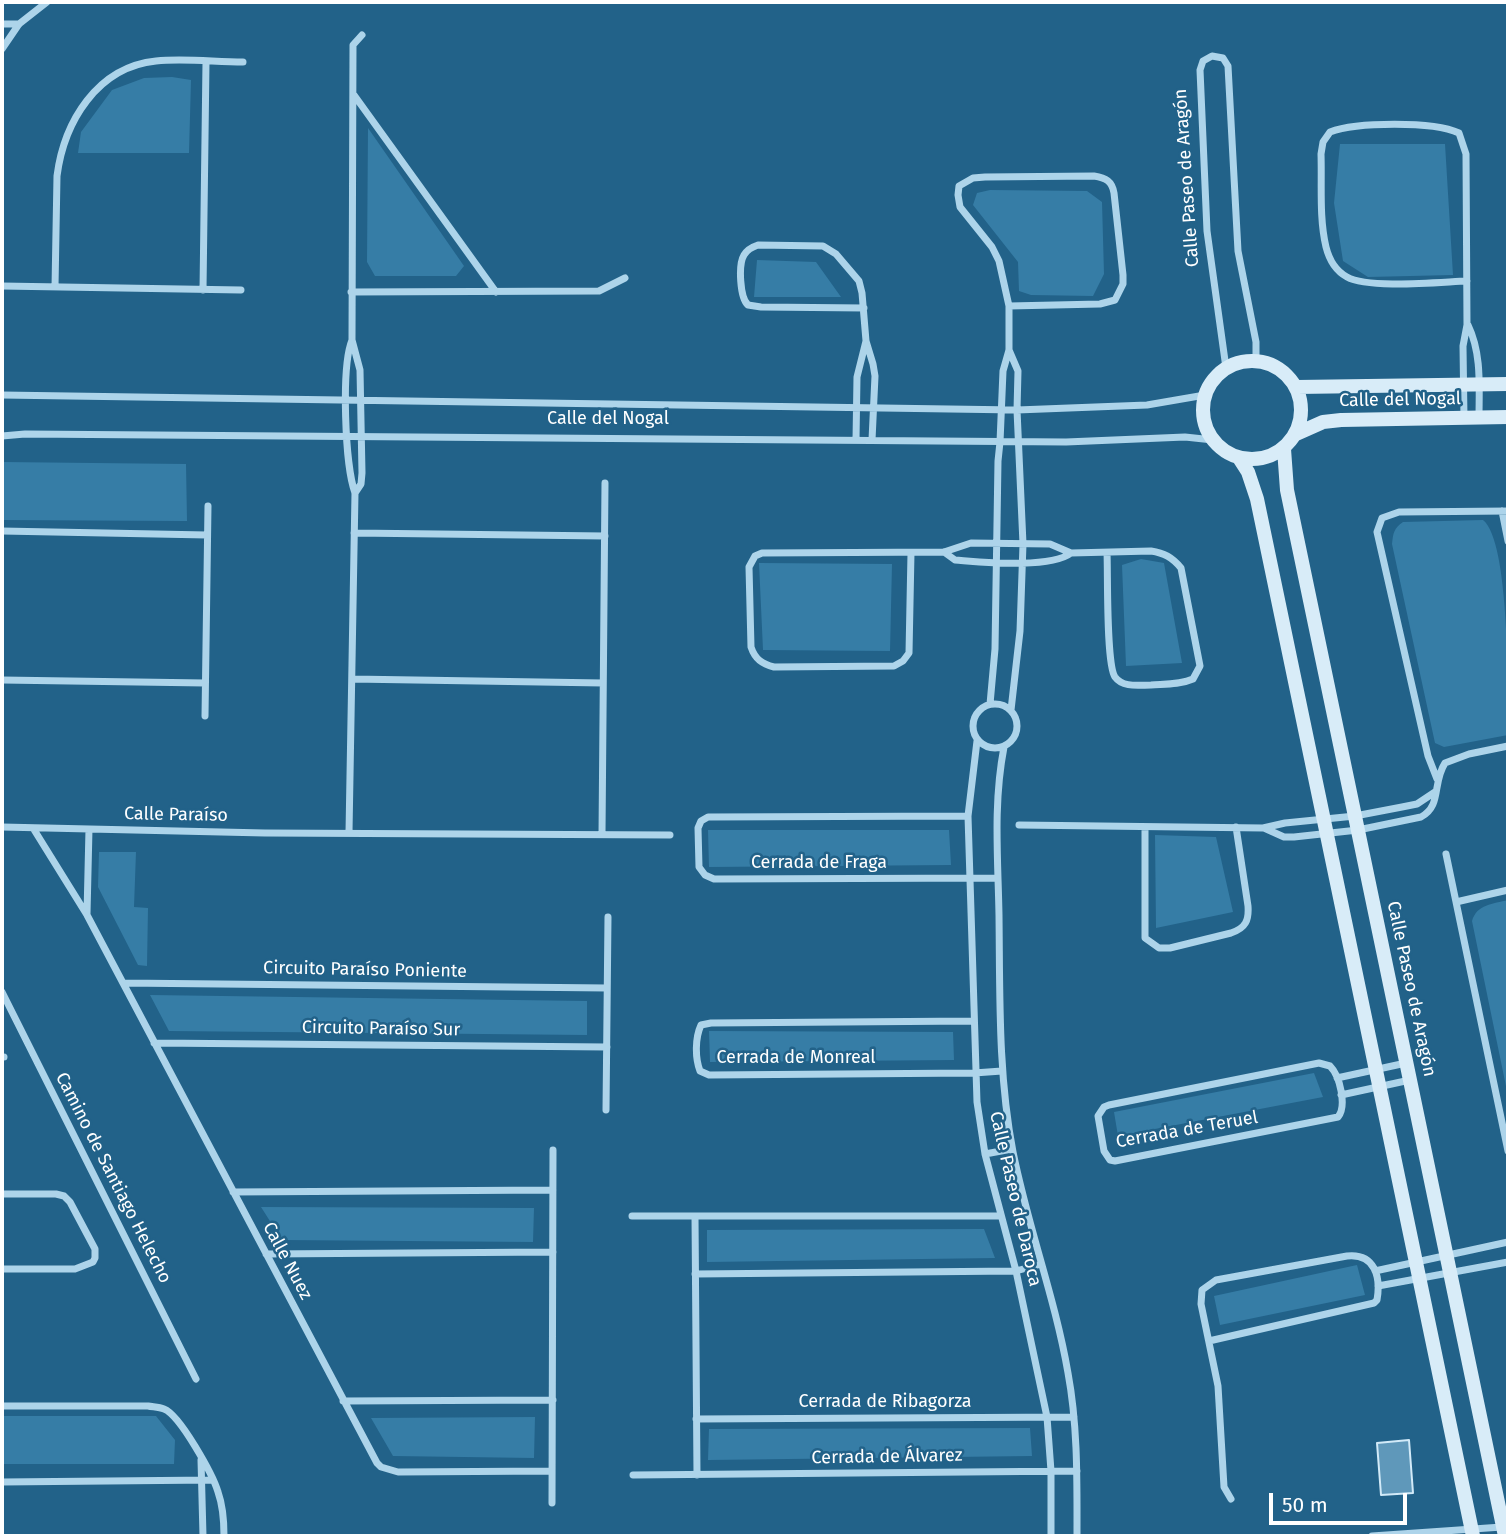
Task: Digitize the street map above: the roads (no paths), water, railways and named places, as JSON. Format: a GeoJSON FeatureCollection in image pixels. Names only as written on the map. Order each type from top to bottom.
{"type":"FeatureCollection","features":[{"type":"Feature","properties":{"kind":"street"},"geometry":{"type":"LineString","coordinates":[[2,49],[19,24],[47,2]]}},
{"type":"Feature","properties":{"kind":"street"},"geometry":{"type":"LineString","coordinates":[[2,24],[19,24]]}},
{"type":"Feature","properties":{"kind":"street"},"geometry":{"type":"LineString","coordinates":[[349,832],[355,493],[349,473],[346,360],[352,340],[353,45],[362,35]]}},
{"type":"Feature","properties":{"kind":"street","name":"Calle Paseo de Aragón"},"geometry":{"type":"LineString","coordinates":[[1226,368],[1209,257],[1202,154],[1200,69],[1203,61],[1212,56],[1223,58],[1228,66],[1238,251],[1256,342],[1256,361]]}},
{"type":"Feature","properties":{"kind":"street"},"geometry":{"type":"LineString","coordinates":[[55,286],[57,176],[63,142],[71,122],[85,102],[102,85],[135,65],[156,61],[243,62]]}},
{"type":"Feature","properties":{"kind":"street"},"geometry":{"type":"LineString","coordinates":[[203,290],[206,62]]}},
{"type":"Feature","properties":{"kind":"street"},"geometry":{"type":"LineString","coordinates":[[353,94],[496,292]]}},
{"type":"Feature","properties":{"kind":"street"},"geometry":{"type":"LineString","coordinates":[[1467,281],[1375,283],[1349,278],[1338,270],[1328,253],[1323,225],[1321,154],[1323,142],[1330,132],[1351,126],[1436,126],[1460,133],[1466,154],[1467,281],[1467,325],[1463,346],[1463,385],[1472,418]]}},
{"type":"Feature","properties":{"kind":"street"},"geometry":{"type":"LineString","coordinates":[[990,704],[995,649],[998,461],[1003,371],[1009,350],[1009,306],[999,261],[992,247],[960,207],[959,186],[972,178],[1102,177],[1112,185],[1123,275],[1123,284],[1115,300],[1100,304],[1009,306]]}},
{"type":"Feature","properties":{"kind":"street"},"geometry":{"type":"LineString","coordinates":[[863,308],[748,305],[742,295],[741,261],[748,250],[758,245],[822,246],[836,254],[859,281],[863,308],[866,341],[873,364],[872,440]]}},
{"type":"Feature","properties":{"kind":"street"},"geometry":{"type":"LineString","coordinates":[[351,292],[599,290],[625,278]]}},
{"type":"Feature","properties":{"kind":"street"},"geometry":{"type":"LineString","coordinates":[[2,286],[241,290]]}},
{"type":"Feature","properties":{"kind":"street"},"geometry":{"type":"LineString","coordinates":[[1467,325],[1476,345],[1479,384],[1472,418]]}},
{"type":"Feature","properties":{"kind":"street"},"geometry":{"type":"LineString","coordinates":[[352,340],[359,359],[362,473],[361,484],[355,493]]}},
{"type":"Feature","properties":{"kind":"street"},"geometry":{"type":"LineString","coordinates":[[856,440],[859,365],[866,341]]}},
{"type":"Feature","properties":{"kind":"street"},"geometry":{"type":"LineString","coordinates":[[1009,350],[1018,371],[1017,410],[1023,544],[1020,631],[1011,710],[1017,730],[1010,743],[1004,747],[990,748],[977,741],[972,726],[977,712],[990,704],[1011,710]]}},
{"type":"Feature","properties":{"kind":"street"},"geometry":{"type":"LineString","coordinates":[[1256,361],[1271,364],[1286,373],[1297,387],[1302,403],[1296,434],[1284,449],[1270,457],[1254,460],[1239,458],[1224,451],[1213,440],[1204,419],[1205,395],[1213,380],[1226,368],[1240,362],[1256,361]]}},
{"type":"Feature","properties":{"kind":"street","name":"Calle del Nogal"},"geometry":{"type":"LineString","coordinates":[[1297,387],[1508,384]]}},
{"type":"Feature","properties":{"kind":"street","name":"Calle del Nogal"},"geometry":{"type":"LineString","coordinates":[[2,395],[873,410],[1017,410],[1147,405],[1205,395]]}},
{"type":"Feature","properties":{"kind":"street","name":"Calle del Nogal"},"geometry":{"type":"LineString","coordinates":[[1296,434],[1323,422],[1341,420],[1508,417]]}},
{"type":"Feature","properties":{"kind":"street","name":"Calle del Nogal"},"geometry":{"type":"LineString","coordinates":[[2,436],[360,436],[1000,442],[1185,437],[1213,440]]}},
{"type":"Feature","properties":{"kind":"street","name":"Calle Paseo de Aragón"},"geometry":{"type":"LineString","coordinates":[[1284,449],[1287,490],[1504,1531]]}},
{"type":"Feature","properties":{"kind":"street"},"geometry":{"type":"LineString","coordinates":[[1239,458],[1248,472],[1256,499],[1473,1533]]}},
{"type":"Feature","properties":{"kind":"street"},"geometry":{"type":"LineString","coordinates":[[601,834],[605,483]]}},
{"type":"Feature","properties":{"kind":"street"},"geometry":{"type":"LineString","coordinates":[[205,716],[208,506]]}},
{"type":"Feature","properties":{"kind":"street"},"geometry":{"type":"LineString","coordinates":[[1437,779],[1428,756],[1377,532],[1382,518],[1399,512],[1505,511],[1508,541]]}},
{"type":"Feature","properties":{"kind":"street"},"geometry":{"type":"LineString","coordinates":[[2,531],[207,535]]}},
{"type":"Feature","properties":{"kind":"street"},"geometry":{"type":"LineString","coordinates":[[354,533],[605,536]]}},
{"type":"Feature","properties":{"kind":"street"},"geometry":{"type":"LineString","coordinates":[[911,553],[909,653],[904,661],[894,666],[774,667],[758,661],[753,654],[750,566],[755,556],[770,552],[944,552],[971,543],[1050,544],[1071,553],[1107,553],[1162,553],[1175,561],[1181,568],[1200,666],[1193,679],[1175,684],[1134,685],[1124,684],[1113,674],[1107,553]]}},
{"type":"Feature","properties":{"kind":"street"},"geometry":{"type":"LineString","coordinates":[[944,552],[955,560],[997,562],[1049,562],[1063,559],[1071,553]]}},
{"type":"Feature","properties":{"kind":"street"},"geometry":{"type":"LineString","coordinates":[[352,679],[603,683]]}},
{"type":"Feature","properties":{"kind":"street"},"geometry":{"type":"LineString","coordinates":[[2,680],[205,683]]}},
{"type":"Feature","properties":{"kind":"street","name":"Calle Paseo de Daroca"},"geometry":{"type":"LineString","coordinates":[[977,741],[968,816],[974,1073],[985,1154],[1016,1271],[1047,1417],[1051,1471],[1051,1536]]}},
{"type":"Feature","properties":{"kind":"street"},"geometry":{"type":"LineString","coordinates":[[1264,828],[1284,837],[1325,827],[1421,817],[1429,813],[1435,804],[1437,779],[1445,763],[1508,746]]}},
{"type":"Feature","properties":{"kind":"street","name":"Calle Paseo de Daroca"},"geometry":{"type":"LineString","coordinates":[[1004,747],[997,796],[1002,1071],[1013,1149],[1060,1335],[1074,1417],[1077,1536]]}},
{"type":"Feature","properties":{"kind":"street"},"geometry":{"type":"LineString","coordinates":[[1019,825],[1264,828],[1285,823],[1325,827],[1356,823],[1417,804],[1435,792]]}},
{"type":"Feature","properties":{"kind":"street","name":"Cerrada de Fraga"},"geometry":{"type":"LineString","coordinates":[[968,816],[708,817],[701,821],[698,828],[699,867],[705,875],[714,878],[998,878]]}},
{"type":"Feature","properties":{"kind":"street","name":"Calle Paraíso"},"geometry":{"type":"LineString","coordinates":[[2,827],[265,833],[670,835]]}},
{"type":"Feature","properties":{"kind":"street"},"geometry":{"type":"LineString","coordinates":[[1145,827],[1145,938],[1159,948],[1170,948],[1231,933],[1245,925],[1249,917],[1248,906],[1236,827]]}},
{"type":"Feature","properties":{"kind":"street","name":"Calle Nuez"},"geometry":{"type":"LineString","coordinates":[[33,828],[87,915],[372,1456],[381,1467],[398,1472],[552,1471]]}},
{"type":"Feature","properties":{"kind":"street","name":"Calle Nuez"},"geometry":{"type":"LineString","coordinates":[[87,915],[89,829]]}},
{"type":"Feature","properties":{"kind":"street"},"geometry":{"type":"LineString","coordinates":[[1446,854],[1508,1152]]}},
{"type":"Feature","properties":{"kind":"street"},"geometry":{"type":"LineString","coordinates":[[1456,902],[1508,890]]}},
{"type":"Feature","properties":{"kind":"street"},"geometry":{"type":"LineString","coordinates":[[606,1110],[608,917]]}},
{"type":"Feature","properties":{"kind":"street","name":"Circuito Paraíso Poniente"},"geometry":{"type":"LineString","coordinates":[[123,983],[607,988]]}},
{"type":"Feature","properties":{"kind":"street","name":"Camino de Santiago Helecho"},"geometry":{"type":"LineString","coordinates":[[2,992],[196,1379]]}},
{"type":"Feature","properties":{"kind":"street","name":"Cerrada de Monreal"},"geometry":{"type":"LineString","coordinates":[[973,1021],[710,1023],[701,1026],[697,1034],[697,1063],[700,1071],[709,1075],[1002,1071]]}},
{"type":"Feature","properties":{"kind":"street","name":"Circuito Paraíso Sur"},"geometry":{"type":"LineString","coordinates":[[154,1043],[607,1047]]}},
{"type":"Feature","properties":{"kind":"street","name":"Cerrada de Teruel"},"geometry":{"type":"LineString","coordinates":[[1337,1078],[1330,1066],[1319,1063],[1109,1105],[1100,1111],[1098,1123],[1104,1152],[1110,1160],[1115,1161],[1331,1120],[1338,1117],[1342,1110],[1341,1095]]}},
{"type":"Feature","properties":{"kind":"street"},"geometry":{"type":"LineString","coordinates":[[1407,1063],[1337,1078],[1341,1095],[1410,1080]]}},
{"type":"Feature","properties":{"kind":"street"},"geometry":{"type":"LineString","coordinates":[[985,1154],[1013,1149]]}},
{"type":"Feature","properties":{"kind":"street"},"geometry":{"type":"LineString","coordinates":[[552,1503],[553,1150]]}},
{"type":"Feature","properties":{"kind":"street"},"geometry":{"type":"LineString","coordinates":[[233,1192],[553,1190]]}},
{"type":"Feature","properties":{"kind":"street"},"geometry":{"type":"LineString","coordinates":[[2,1194],[64,1196],[96,1249],[96,1258],[93,1262],[75,1269],[2,1269]]}},
{"type":"Feature","properties":{"kind":"street"},"geometry":{"type":"LineString","coordinates":[[632,1216],[1000,1216]]}},
{"type":"Feature","properties":{"kind":"street"},"geometry":{"type":"LineString","coordinates":[[695,1216],[697,1475]]}},
{"type":"Feature","properties":{"kind":"street"},"geometry":{"type":"LineString","coordinates":[[1375,1271],[1508,1241]]}},
{"type":"Feature","properties":{"kind":"street"},"geometry":{"type":"LineString","coordinates":[[266,1254],[553,1252]]}},
{"type":"Feature","properties":{"kind":"street"},"geometry":{"type":"LineString","coordinates":[[1209,1340],[1368,1306],[1377,1300],[1375,1271],[1368,1258],[1356,1255],[1216,1280],[1208,1284],[1201,1296],[1209,1340],[1218,1386],[1224,1487],[1231,1499]]}},
{"type":"Feature","properties":{"kind":"street"},"geometry":{"type":"LineString","coordinates":[[1378,1286],[1508,1262]]}},
{"type":"Feature","properties":{"kind":"street"},"geometry":{"type":"LineString","coordinates":[[695,1273],[1016,1271],[1041,1264]]}},
{"type":"Feature","properties":{"kind":"street"},"geometry":{"type":"LineString","coordinates":[[343,1401],[553,1400]]}},
{"type":"Feature","properties":{"kind":"street"},"geometry":{"type":"LineString","coordinates":[[2,1406],[148,1406],[165,1409],[173,1415],[201,1455],[214,1480],[222,1507],[224,1536]]}},
{"type":"Feature","properties":{"kind":"street","name":"Cerrada de Ribagorza"},"geometry":{"type":"LineString","coordinates":[[696,1419],[1074,1417]]}},
{"type":"Feature","properties":{"kind":"street"},"geometry":{"type":"LineString","coordinates":[[201,1455],[203,1536]]}},
{"type":"Feature","properties":{"kind":"street","name":"Cerrada de Álvarez"},"geometry":{"type":"LineString","coordinates":[[633,1475],[1077,1471]]}},
{"type":"Feature","properties":{"kind":"street"},"geometry":{"type":"LineString","coordinates":[[2,1482],[214,1480]]}},
{"type":"Feature","properties":{"kind":"street"},"geometry":{"type":"LineString","coordinates":[[1372,1536],[1504,1531]]}}]}
